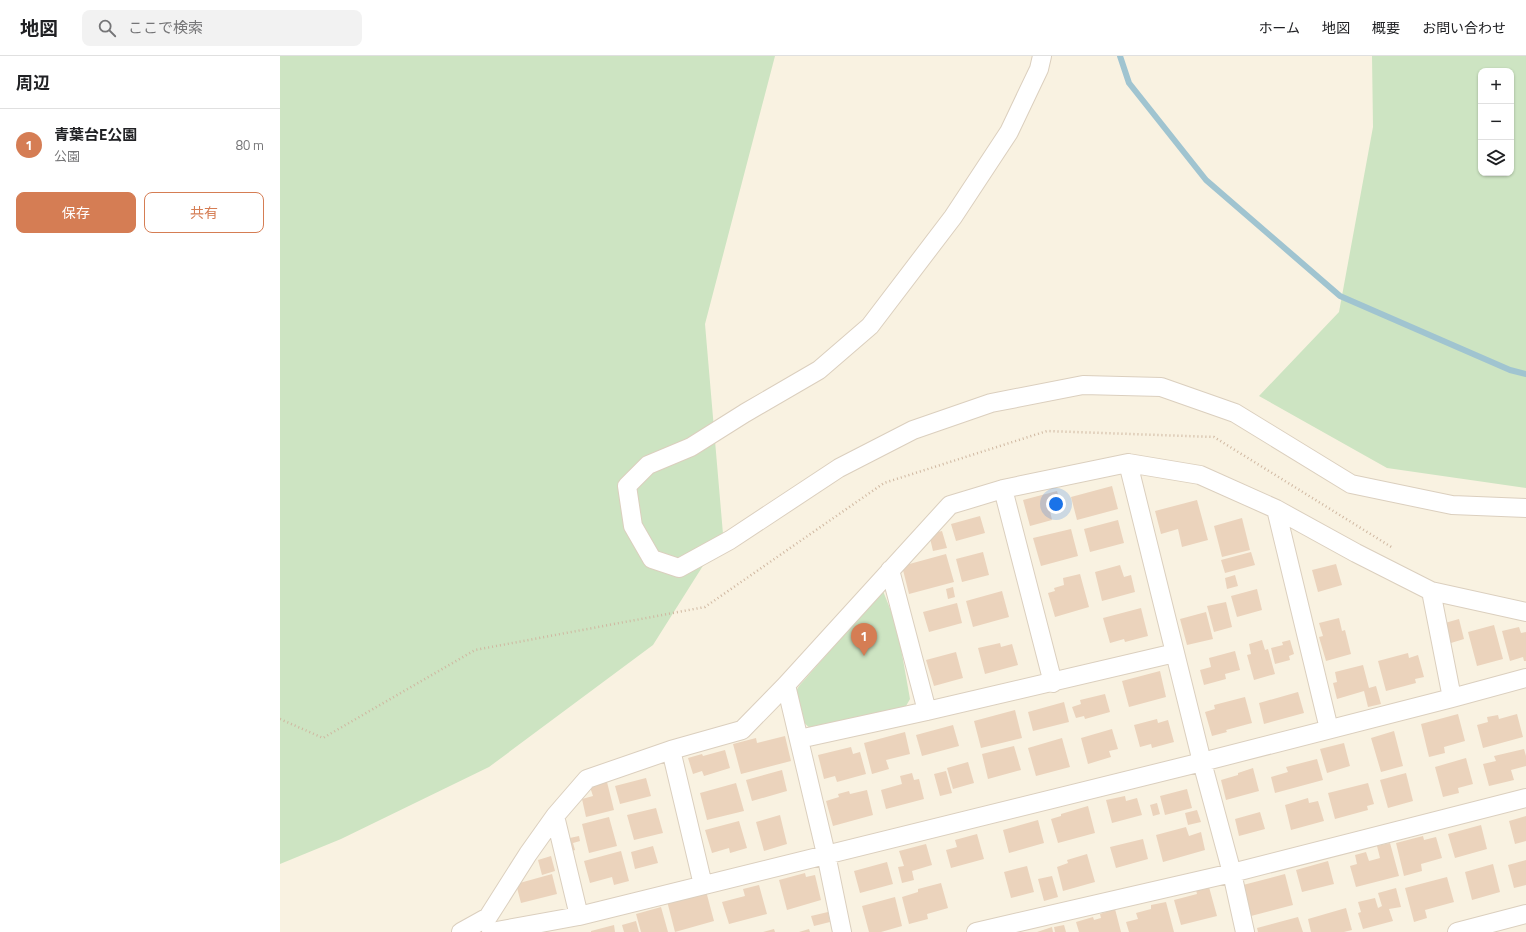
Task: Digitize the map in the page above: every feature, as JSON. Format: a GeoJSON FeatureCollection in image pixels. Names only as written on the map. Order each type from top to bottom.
{"type":"FeatureCollection","features":[{"type":"Feature","properties":{"kind":"street"},"geometry":{"type":"LineString","coordinates":[[1042,56],[1039,69],[1009,132],[953,217],[870,326],[819,370],[745,413],[691,447],[648,464],[627,486],[633,526],[652,560],[679,568],[730,540],[839,468],[913,430],[991,403],[1083,385],[1161,387],[1235,413],[1351,484],[1452,505],[1526,508]]}},
{"type":"Feature","properties":{"kind":"street"},"geometry":{"type":"LineString","coordinates":[[1128,463],[1202,762],[1232,873],[1245,932]]}},
{"type":"Feature","properties":{"kind":"street"},"geometry":{"type":"LineString","coordinates":[[461,932],[488,917],[528,854],[555,816],[587,780],[671,750],[742,730],[786,685],[950,505],[1003,488],[1128,463],[1200,475],[1276,509],[1356,553],[1431,591],[1526,612]]}},
{"type":"Feature","properties":{"kind":"street"},"geometry":{"type":"LineString","coordinates":[[1003,488],[1053,683]]}},
{"type":"Feature","properties":{"kind":"street"},"geometry":{"type":"LineString","coordinates":[[1276,509],[1329,729]]}},
{"type":"Feature","properties":{"kind":"street"},"geometry":{"type":"LineString","coordinates":[[890,570],[927,712]]}},
{"type":"Feature","properties":{"kind":"street"},"geometry":{"type":"LineString","coordinates":[[1431,591],[1452,698]]}},
{"type":"Feature","properties":{"kind":"street"},"geometry":{"type":"LineString","coordinates":[[799,739],[927,712],[1175,653]]}},
{"type":"Feature","properties":{"kind":"street"},"geometry":{"type":"LineString","coordinates":[[491,932],[579,916],[1202,762],[1526,678]]}},
{"type":"Feature","properties":{"kind":"street"},"geometry":{"type":"LineString","coordinates":[[786,685],[826,854],[842,932]]}},
{"type":"Feature","properties":{"kind":"street"},"geometry":{"type":"LineString","coordinates":[[671,750],[703,885]]}},
{"type":"Feature","properties":{"kind":"street"},"geometry":{"type":"LineString","coordinates":[[976,932],[1232,873],[1526,798]]}},
{"type":"Feature","properties":{"kind":"street"},"geometry":{"type":"LineString","coordinates":[[555,816],[579,916]]}},
{"type":"Feature","properties":{"kind":"street"},"geometry":{"type":"LineString","coordinates":[[1457,932],[1526,914]]}},
{"type":"Feature","properties":{"kind":"green space"},"geometry":{"type":"Polygon","coordinates":[[[280,56],[775,56],[705,324],[723,534],[653,645],[489,767],[341,839],[280,864],[280,56]]]}},
{"type":"Feature","properties":{"kind":"green space"},"geometry":{"type":"Polygon","coordinates":[[[1372,56],[1526,56],[1526,488],[1387,468],[1259,396],[1339,312],[1373,127],[1372,56]]]}},
{"type":"Feature","properties":{"kind":"green space"},"geometry":{"type":"Polygon","coordinates":[[[883,591],[897,626],[910,699],[902,713],[812,730],[802,721],[796,691],[883,591]]]}},
{"type":"Feature","properties":{"kind":"building"},"geometry":{"type":"Polygon","coordinates":[[[1112,486],[1118,509],[1077,520],[1071,497],[1112,486]]]}},
{"type":"Feature","properties":{"kind":"building"},"geometry":{"type":"Polygon","coordinates":[[[1057,491],[1062,508],[1050,511],[1052,520],[1030,526],[1023,500],[1057,491]]]}},
{"type":"Feature","properties":{"kind":"building"},"geometry":{"type":"Polygon","coordinates":[[[1197,500],[1208,540],[1182,547],[1178,529],[1161,534],[1155,511],[1197,500]]]}},
{"type":"Feature","properties":{"kind":"building"},"geometry":{"type":"Polygon","coordinates":[[[980,516],[985,533],[956,541],[951,524],[980,516]]]}},
{"type":"Feature","properties":{"kind":"building"},"geometry":{"type":"Polygon","coordinates":[[[1242,518],[1250,550],[1222,557],[1214,526],[1242,518]]]}},
{"type":"Feature","properties":{"kind":"building"},"geometry":{"type":"Polygon","coordinates":[[[1118,520],[1124,543],[1090,552],[1084,529],[1118,520]]]}},
{"type":"Feature","properties":{"kind":"building"},"geometry":{"type":"Polygon","coordinates":[[[1071,529],[1078,556],[1041,566],[1033,538],[1071,529]]]}},
{"type":"Feature","properties":{"kind":"building"},"geometry":{"type":"Polygon","coordinates":[[[942,531],[947,548],[933,551],[929,534],[942,531]]]}},
{"type":"Feature","properties":{"kind":"building"},"geometry":{"type":"Polygon","coordinates":[[[983,552],[989,575],[962,582],[956,559],[983,552]]]}},
{"type":"Feature","properties":{"kind":"building"},"geometry":{"type":"Polygon","coordinates":[[[1251,552],[1255,565],[1225,573],[1221,560],[1251,552]]]}},
{"type":"Feature","properties":{"kind":"building"},"geometry":{"type":"Polygon","coordinates":[[[946,554],[954,582],[909,594],[902,566],[946,554]]]}},
{"type":"Feature","properties":{"kind":"building"},"geometry":{"type":"Polygon","coordinates":[[[1336,564],[1342,585],[1318,592],[1312,570],[1336,564]]]}},
{"type":"Feature","properties":{"kind":"building"},"geometry":{"type":"Polygon","coordinates":[[[1120,565],[1124,577],[1131,575],[1135,592],[1102,601],[1095,572],[1120,565]]]}},
{"type":"Feature","properties":{"kind":"building"},"geometry":{"type":"Polygon","coordinates":[[[1080,574],[1089,607],[1055,617],[1048,593],[1055,591],[1054,588],[1064,585],[1063,578],[1080,574]]]}},
{"type":"Feature","properties":{"kind":"building"},"geometry":{"type":"Polygon","coordinates":[[[1235,575],[1238,586],[1227,589],[1225,578],[1235,575]]]}},
{"type":"Feature","properties":{"kind":"building"},"geometry":{"type":"Polygon","coordinates":[[[953,587],[955,597],[948,599],[946,589],[953,587]]]}},
{"type":"Feature","properties":{"kind":"building"},"geometry":{"type":"Polygon","coordinates":[[[1257,589],[1262,610],[1237,617],[1231,596],[1257,589]]]}},
{"type":"Feature","properties":{"kind":"building"},"geometry":{"type":"Polygon","coordinates":[[[1002,591],[1009,617],[973,627],[966,601],[1002,591]]]}},
{"type":"Feature","properties":{"kind":"building"},"geometry":{"type":"Polygon","coordinates":[[[1226,602],[1232,627],[1214,632],[1207,606],[1226,602]]]}},
{"type":"Feature","properties":{"kind":"building"},"geometry":{"type":"Polygon","coordinates":[[[957,603],[962,623],[929,632],[923,612],[957,603]]]}},
{"type":"Feature","properties":{"kind":"building"},"geometry":{"type":"Polygon","coordinates":[[[1141,608],[1148,636],[1125,642],[1124,639],[1110,643],[1103,618],[1141,608]]]}},
{"type":"Feature","properties":{"kind":"building"},"geometry":{"type":"Polygon","coordinates":[[[1206,612],[1213,639],[1187,645],[1180,619],[1206,612]]]}},
{"type":"Feature","properties":{"kind":"building"},"geometry":{"type":"Polygon","coordinates":[[[1339,618],[1342,631],[1345,630],[1351,654],[1326,661],[1319,637],[1323,636],[1319,623],[1339,618]]]}},
{"type":"Feature","properties":{"kind":"building"},"geometry":{"type":"Polygon","coordinates":[[[1459,619],[1464,639],[1451,643],[1445,623],[1459,619]]]}},
{"type":"Feature","properties":{"kind":"building"},"geometry":{"type":"Polygon","coordinates":[[[1494,625],[1503,659],[1477,666],[1468,632],[1494,625]]]}},
{"type":"Feature","properties":{"kind":"building"},"geometry":{"type":"Polygon","coordinates":[[[1519,627],[1521,633],[1526,632],[1526,661],[1524,661],[1523,657],[1510,661],[1502,631],[1519,627]]]}},
{"type":"Feature","properties":{"kind":"building"},"geometry":{"type":"Polygon","coordinates":[[[1262,640],[1265,650],[1268,649],[1275,674],[1254,680],[1247,655],[1251,654],[1249,644],[1262,640]]]}},
{"type":"Feature","properties":{"kind":"building"},"geometry":{"type":"Polygon","coordinates":[[[1290,640],[1294,654],[1289,656],[1290,660],[1275,664],[1271,648],[1283,645],[1282,642],[1290,640]]]}},
{"type":"Feature","properties":{"kind":"building"},"geometry":{"type":"Polygon","coordinates":[[[1000,643],[1001,647],[1012,644],[1018,665],[985,674],[978,648],[1000,643]]]}},
{"type":"Feature","properties":{"kind":"building"},"geometry":{"type":"Polygon","coordinates":[[[1235,651],[1240,670],[1225,674],[1226,679],[1204,685],[1200,670],[1211,667],[1209,658],[1235,651]]]}},
{"type":"Feature","properties":{"kind":"building"},"geometry":{"type":"Polygon","coordinates":[[[956,652],[963,678],[934,686],[926,660],[956,652]]]}},
{"type":"Feature","properties":{"kind":"building"},"geometry":{"type":"Polygon","coordinates":[[[1408,653],[1409,658],[1418,655],[1424,677],[1415,679],[1416,683],[1386,691],[1378,661],[1408,653]]]}},
{"type":"Feature","properties":{"kind":"building"},"geometry":{"type":"Polygon","coordinates":[[[1363,665],[1369,688],[1376,686],[1381,704],[1368,707],[1364,691],[1337,699],[1333,683],[1337,682],[1335,672],[1363,665]]]}},
{"type":"Feature","properties":{"kind":"building"},"geometry":{"type":"Polygon","coordinates":[[[1160,671],[1166,697],[1129,707],[1122,681],[1160,671]]]}},
{"type":"Feature","properties":{"kind":"building"},"geometry":{"type":"Polygon","coordinates":[[[1298,692],[1304,713],[1264,724],[1259,703],[1298,692]]]}},
{"type":"Feature","properties":{"kind":"building"},"geometry":{"type":"Polygon","coordinates":[[[1105,694],[1110,712],[1085,719],[1084,716],[1076,718],[1072,707],[1081,704],[1080,700],[1105,694]]]}},
{"type":"Feature","properties":{"kind":"building"},"geometry":{"type":"Polygon","coordinates":[[[1245,697],[1252,723],[1226,730],[1227,732],[1212,736],[1205,712],[1215,709],[1214,705],[1245,697]]]}},
{"type":"Feature","properties":{"kind":"building"},"geometry":{"type":"Polygon","coordinates":[[[1064,702],[1069,722],[1033,731],[1028,712],[1064,702]]]}},
{"type":"Feature","properties":{"kind":"building"},"geometry":{"type":"Polygon","coordinates":[[[1015,710],[1022,738],[981,748],[974,721],[1015,710]]]}},
{"type":"Feature","properties":{"kind":"building"},"geometry":{"type":"Polygon","coordinates":[[[1458,714],[1465,741],[1444,747],[1445,753],[1429,757],[1421,724],[1458,714]]]}},
{"type":"Feature","properties":{"kind":"building"},"geometry":{"type":"Polygon","coordinates":[[[1517,714],[1523,737],[1483,748],[1477,725],[1488,722],[1487,717],[1498,715],[1499,719],[1517,714]]]}},
{"type":"Feature","properties":{"kind":"building"},"geometry":{"type":"Polygon","coordinates":[[[1157,719],[1158,723],[1168,720],[1174,742],[1152,748],[1151,744],[1140,747],[1134,725],[1157,719]]]}},
{"type":"Feature","properties":{"kind":"building"},"geometry":{"type":"Polygon","coordinates":[[[953,725],[959,746],[922,756],[916,735],[953,725]]]}},
{"type":"Feature","properties":{"kind":"building"},"geometry":{"type":"Polygon","coordinates":[[[1112,729],[1118,749],[1109,751],[1111,757],[1088,764],[1081,738],[1112,729]]]}},
{"type":"Feature","properties":{"kind":"building"},"geometry":{"type":"Polygon","coordinates":[[[1394,731],[1403,766],[1381,772],[1371,738],[1394,731]]]}},
{"type":"Feature","properties":{"kind":"building"},"geometry":{"type":"Polygon","coordinates":[[[905,732],[910,754],[886,760],[889,769],[872,774],[864,743],[905,732]]]}},
{"type":"Feature","properties":{"kind":"building"},"geometry":{"type":"Polygon","coordinates":[[[785,736],[791,761],[741,774],[733,744],[756,738],[757,743],[785,736]]]}},
{"type":"Feature","properties":{"kind":"building"},"geometry":{"type":"Polygon","coordinates":[[[1062,738],[1070,767],[1036,776],[1028,748],[1062,738]]]}},
{"type":"Feature","properties":{"kind":"building"},"geometry":{"type":"Polygon","coordinates":[[[1344,743],[1350,766],[1327,773],[1320,749],[1344,743]]]}},
{"type":"Feature","properties":{"kind":"building"},"geometry":{"type":"Polygon","coordinates":[[[1014,746],[1021,770],[988,779],[982,754],[1014,746]]]}},
{"type":"Feature","properties":{"kind":"building"},"geometry":{"type":"Polygon","coordinates":[[[851,747],[853,754],[860,752],[866,774],[837,782],[835,776],[824,779],[818,755],[851,747]]]}},
{"type":"Feature","properties":{"kind":"building"},"geometry":{"type":"Polygon","coordinates":[[[1524,749],[1526,766],[1511,770],[1514,780],[1489,786],[1483,764],[1496,761],[1494,756],[1524,749]]]}},
{"type":"Feature","properties":{"kind":"building"},"geometry":{"type":"Polygon","coordinates":[[[725,750],[730,768],[704,776],[702,771],[693,774],[688,758],[702,754],[703,756],[725,750]]]}},
{"type":"Feature","properties":{"kind":"building"},"geometry":{"type":"Polygon","coordinates":[[[1466,758],[1473,784],[1458,788],[1459,793],[1443,797],[1435,767],[1466,758]]]}},
{"type":"Feature","properties":{"kind":"building"},"geometry":{"type":"Polygon","coordinates":[[[1317,759],[1323,780],[1275,793],[1271,777],[1288,772],[1286,767],[1317,759]]]}},
{"type":"Feature","properties":{"kind":"building"},"geometry":{"type":"Polygon","coordinates":[[[968,762],[974,783],[953,789],[947,768],[968,762]]]}},
{"type":"Feature","properties":{"kind":"building"},"geometry":{"type":"Polygon","coordinates":[[[1253,768],[1259,791],[1226,800],[1221,780],[1238,775],[1238,773],[1253,768]]]}},
{"type":"Feature","properties":{"kind":"building"},"geometry":{"type":"Polygon","coordinates":[[[782,770],[787,791],[752,801],[746,780],[782,770]]]}},
{"type":"Feature","properties":{"kind":"building"},"geometry":{"type":"Polygon","coordinates":[[[946,771],[952,793],[940,796],[934,774],[946,771]]]}},
{"type":"Feature","properties":{"kind":"building"},"geometry":{"type":"Polygon","coordinates":[[[912,773],[914,780],[919,779],[924,799],[886,809],[881,790],[902,784],[900,776],[912,773]]]}},
{"type":"Feature","properties":{"kind":"building"},"geometry":{"type":"Polygon","coordinates":[[[1406,773],[1413,801],[1388,808],[1380,780],[1406,773]]]}},
{"type":"Feature","properties":{"kind":"building"},"geometry":{"type":"Polygon","coordinates":[[[646,778],[651,796],[620,804],[615,786],[646,778]]]}},
{"type":"Feature","properties":{"kind":"building"},"geometry":{"type":"Polygon","coordinates":[[[607,782],[614,810],[586,817],[582,799],[593,796],[590,787],[607,782]]]}},
{"type":"Feature","properties":{"kind":"building"},"geometry":{"type":"Polygon","coordinates":[[[736,783],[744,811],[707,820],[700,793],[736,783]]]}},
{"type":"Feature","properties":{"kind":"building"},"geometry":{"type":"Polygon","coordinates":[[[1368,783],[1374,804],[1367,806],[1368,810],[1335,819],[1328,793],[1368,783]]]}},
{"type":"Feature","properties":{"kind":"building"},"geometry":{"type":"Polygon","coordinates":[[[1187,789],[1192,808],[1165,815],[1160,796],[1187,789]]]}},
{"type":"Feature","properties":{"kind":"building"},"geometry":{"type":"Polygon","coordinates":[[[867,790],[873,815],[833,826],[826,801],[839,797],[838,794],[849,791],[850,794],[867,790]]]}},
{"type":"Feature","properties":{"kind":"building"},"geometry":{"type":"Polygon","coordinates":[[[1125,796],[1126,801],[1137,798],[1142,815],[1112,823],[1106,800],[1125,796]]]}},
{"type":"Feature","properties":{"kind":"building"},"geometry":{"type":"Polygon","coordinates":[[[1308,798],[1309,803],[1318,801],[1324,821],[1291,830],[1285,805],[1308,798]]]}},
{"type":"Feature","properties":{"kind":"building"},"geometry":{"type":"Polygon","coordinates":[[[1157,803],[1160,814],[1153,816],[1150,805],[1157,803]]]}},
{"type":"Feature","properties":{"kind":"building"},"geometry":{"type":"Polygon","coordinates":[[[1088,806],[1095,833],[1058,843],[1051,819],[1061,816],[1061,814],[1088,806]]]}},
{"type":"Feature","properties":{"kind":"building"},"geometry":{"type":"Polygon","coordinates":[[[656,808],[663,833],[634,840],[627,815],[656,808]]]}},
{"type":"Feature","properties":{"kind":"building"},"geometry":{"type":"Polygon","coordinates":[[[1197,810],[1201,822],[1188,825],[1185,813],[1197,810]]]}},
{"type":"Feature","properties":{"kind":"building"},"geometry":{"type":"Polygon","coordinates":[[[1260,812],[1265,829],[1239,836],[1235,819],[1260,812]]]}},
{"type":"Feature","properties":{"kind":"building"},"geometry":{"type":"Polygon","coordinates":[[[780,815],[787,844],[764,851],[756,822],[780,815]]]}},
{"type":"Feature","properties":{"kind":"building"},"geometry":{"type":"Polygon","coordinates":[[[1526,816],[1526,841],[1515,844],[1509,821],[1526,816]]]}},
{"type":"Feature","properties":{"kind":"building"},"geometry":{"type":"Polygon","coordinates":[[[609,817],[617,846],[589,853],[582,824],[609,817]]]}},
{"type":"Feature","properties":{"kind":"building"},"geometry":{"type":"Polygon","coordinates":[[[1038,820],[1044,843],[1009,853],[1003,830],[1038,820]]]}},
{"type":"Feature","properties":{"kind":"building"},"geometry":{"type":"Polygon","coordinates":[[[739,821],[747,848],[730,853],[729,848],[712,853],[705,830],[739,821]]]}},
{"type":"Feature","properties":{"kind":"building"},"geometry":{"type":"Polygon","coordinates":[[[1481,825],[1487,849],[1455,858],[1448,834],[1481,825]]]}},
{"type":"Feature","properties":{"kind":"building"},"geometry":{"type":"Polygon","coordinates":[[[1186,827],[1189,836],[1201,832],[1205,850],[1163,862],[1156,835],[1186,827]]]}},
{"type":"Feature","properties":{"kind":"building"},"geometry":{"type":"Polygon","coordinates":[[[977,834],[984,859],[951,868],[946,850],[957,847],[955,840],[977,834]]]}},
{"type":"Feature","properties":{"kind":"building"},"geometry":{"type":"Polygon","coordinates":[[[579,836],[580,841],[573,843],[575,850],[569,852],[565,839],[579,836]]]}},
{"type":"Feature","properties":{"kind":"building"},"geometry":{"type":"Polygon","coordinates":[[[1423,836],[1424,840],[1436,837],[1442,858],[1421,864],[1422,871],[1404,876],[1396,843],[1423,836]]]}},
{"type":"Feature","properties":{"kind":"building"},"geometry":{"type":"Polygon","coordinates":[[[1143,839],[1148,859],[1116,868],[1110,847],[1143,839]]]}},
{"type":"Feature","properties":{"kind":"building"},"geometry":{"type":"Polygon","coordinates":[[[1390,843],[1399,876],[1356,887],[1350,866],[1357,864],[1355,855],[1366,852],[1369,861],[1380,858],[1377,846],[1390,843]]]}},
{"type":"Feature","properties":{"kind":"building"},"geometry":{"type":"Polygon","coordinates":[[[926,844],[932,865],[912,871],[914,880],[902,883],[898,867],[904,866],[899,851],[926,844]]]}},
{"type":"Feature","properties":{"kind":"building"},"geometry":{"type":"Polygon","coordinates":[[[653,846],[658,863],[635,869],[631,852],[653,846]]]}},
{"type":"Feature","properties":{"kind":"building"},"geometry":{"type":"Polygon","coordinates":[[[621,851],[629,881],[614,885],[612,877],[590,883],[584,861],[621,851]]]}},
{"type":"Feature","properties":{"kind":"building"},"geometry":{"type":"Polygon","coordinates":[[[1087,854],[1095,882],[1063,891],[1057,867],[1068,863],[1067,860],[1087,854]]]}},
{"type":"Feature","properties":{"kind":"building"},"geometry":{"type":"Polygon","coordinates":[[[551,856],[555,871],[542,875],[538,860],[551,856]]]}},
{"type":"Feature","properties":{"kind":"building"},"geometry":{"type":"Polygon","coordinates":[[[1526,860],[1526,885],[1514,888],[1508,865],[1526,860]]]}},
{"type":"Feature","properties":{"kind":"building"},"geometry":{"type":"Polygon","coordinates":[[[1328,861],[1334,884],[1302,892],[1296,870],[1328,861]]]}},
{"type":"Feature","properties":{"kind":"building"},"geometry":{"type":"Polygon","coordinates":[[[887,862],[893,884],[860,893],[854,871],[887,862]]]}},
{"type":"Feature","properties":{"kind":"building"},"geometry":{"type":"Polygon","coordinates":[[[1493,864],[1500,892],[1472,900],[1465,872],[1493,864]]]}},
{"type":"Feature","properties":{"kind":"building"},"geometry":{"type":"Polygon","coordinates":[[[1027,866],[1034,892],[1011,898],[1004,872],[1027,866]]]}},
{"type":"Feature","properties":{"kind":"building"},"geometry":{"type":"Polygon","coordinates":[[[805,873],[806,877],[815,875],[821,900],[787,910],[779,880],[805,873]]]}},
{"type":"Feature","properties":{"kind":"building"},"geometry":{"type":"Polygon","coordinates":[[[552,874],[557,894],[521,903],[516,884],[552,874]]]}},
{"type":"Feature","properties":{"kind":"building"},"geometry":{"type":"Polygon","coordinates":[[[1285,874],[1293,905],[1251,916],[1243,885],[1285,874]]]}},
{"type":"Feature","properties":{"kind":"building"},"geometry":{"type":"Polygon","coordinates":[[[1052,876],[1058,897],[1044,901],[1038,879],[1052,876]]]}},
{"type":"Feature","properties":{"kind":"building"},"geometry":{"type":"Polygon","coordinates":[[[1447,877],[1454,902],[1425,910],[1427,918],[1414,922],[1405,888],[1447,877]]]}},
{"type":"Feature","properties":{"kind":"building"},"geometry":{"type":"Polygon","coordinates":[[[941,883],[948,908],[927,914],[928,919],[909,924],[902,897],[918,892],[918,889],[941,883]]]}},
{"type":"Feature","properties":{"kind":"building"},"geometry":{"type":"Polygon","coordinates":[[[759,885],[767,914],[729,924],[722,902],[745,896],[743,889],[759,885]]]}},
{"type":"Feature","properties":{"kind":"building"},"geometry":{"type":"Polygon","coordinates":[[[1209,887],[1217,916],[1181,925],[1174,900],[1197,894],[1196,890],[1209,887]]]}},
{"type":"Feature","properties":{"kind":"building"},"geometry":{"type":"Polygon","coordinates":[[[1396,888],[1401,907],[1389,909],[1393,921],[1363,929],[1358,913],[1361,912],[1358,902],[1375,898],[1378,908],[1382,906],[1378,893],[1396,888]]]}},
{"type":"Feature","properties":{"kind":"building"},"geometry":{"type":"Polygon","coordinates":[[[706,891],[714,921],[675,932],[667,901],[706,891]]]}},
{"type":"Feature","properties":{"kind":"building"},"geometry":{"type":"Polygon","coordinates":[[[895,897],[902,926],[881,932],[869,932],[862,906],[895,897]]]}},
{"type":"Feature","properties":{"kind":"building"},"geometry":{"type":"Polygon","coordinates":[[[1166,902],[1174,932],[1129,932],[1126,922],[1138,919],[1136,913],[1151,909],[1151,905],[1166,902]]]}},
{"type":"Feature","properties":{"kind":"building"},"geometry":{"type":"Polygon","coordinates":[[[661,907],[668,932],[641,932],[636,914],[661,907]]]}},
{"type":"Feature","properties":{"kind":"building"},"geometry":{"type":"Polygon","coordinates":[[[1346,908],[1352,930],[1344,932],[1311,932],[1308,919],[1346,908]]]}},
{"type":"Feature","properties":{"kind":"building"},"geometry":{"type":"Polygon","coordinates":[[[1115,909],[1121,932],[1079,932],[1076,922],[1093,917],[1094,920],[1101,918],[1100,914],[1115,909]]]}},
{"type":"Feature","properties":{"kind":"building"},"geometry":{"type":"Polygon","coordinates":[[[828,912],[830,922],[814,926],[811,916],[828,912]]]}},
{"type":"Feature","properties":{"kind":"building"},"geometry":{"type":"Polygon","coordinates":[[[1298,917],[1303,932],[1258,932],[1257,928],[1298,917]]]}},
{"type":"Feature","properties":{"kind":"building"},"geometry":{"type":"Polygon","coordinates":[[[636,921],[639,932],[624,932],[622,925],[636,921]]]}},
{"type":"Feature","properties":{"kind":"building"},"geometry":{"type":"Polygon","coordinates":[[[614,925],[615,932],[591,932],[591,931],[614,925]]]}},
{"type":"Feature","properties":{"kind":"building"},"geometry":{"type":"Polygon","coordinates":[[[1064,925],[1066,932],[1055,932],[1054,927],[1064,925]]]}},
{"type":"Feature","properties":{"kind":"building"},"geometry":{"type":"Polygon","coordinates":[[[1052,927],[1053,932],[1037,932],[1052,927]]]}},
{"type":"Feature","properties":{"kind":"building"},"geometry":{"type":"Polygon","coordinates":[[[774,929],[775,932],[763,932],[774,929]]]}},
{"type":"Feature","properties":{"kind":"building"},"geometry":{"type":"Polygon","coordinates":[[[809,929],[810,932],[799,932],[809,929]]]}},
{"type":"Feature","properties":{"kind":"waterway"},"geometry":{"type":"LineString","coordinates":[[1120,56],[1129,83],[1206,180],[1340,296],[1510,370],[1526,374]]}},
{"type":"Feature","properties":{"kind":"place","name":"青葉台E公園"},"geometry":{"type":"Point","coordinates":[864,656]}}]}
